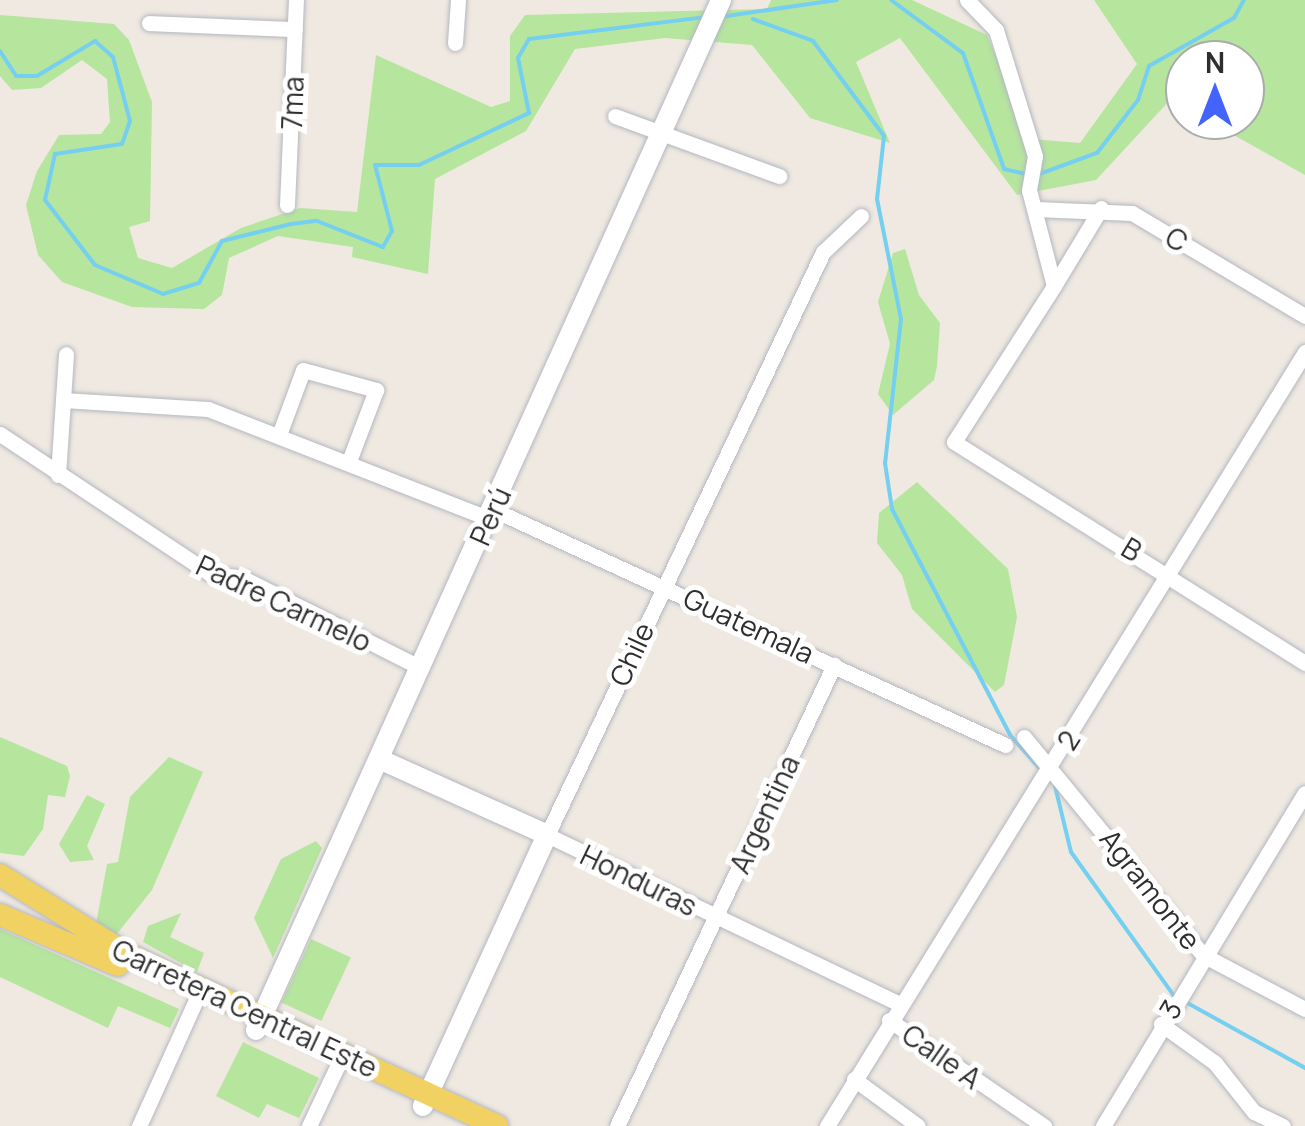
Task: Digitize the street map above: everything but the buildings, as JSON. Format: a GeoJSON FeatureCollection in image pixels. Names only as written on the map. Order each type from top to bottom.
{"type":"FeatureCollection","features":[{"type":"Feature","properties":{"kind":"main road","name":"Carretera Central Este"},"geometry":{"type":"LineString","coordinates":[[0,875],[44,907],[262,1016],[339,1060],[426,1100],[497,1126]]}},
{"type":"Feature","properties":{"kind":"main road"},"geometry":{"type":"LineString","coordinates":[[5,917],[22,890]]}},
{"type":"Feature","properties":{"kind":"main road"},"geometry":{"type":"LineString","coordinates":[[34,929],[44,907]]}},
{"type":"Feature","properties":{"kind":"main road","name":"Carretera Central Este"},"geometry":{"type":"LineString","coordinates":[[5,917],[195,1002],[262,1016]]}},
{"type":"Feature","properties":{"kind":"main road","name":"Carretera Central Este"},"geometry":{"type":"LineString","coordinates":[[426,1100],[466,1126]]}},
{"type":"Feature","properties":{"kind":"street","name":"7ma"},"geometry":{"type":"LineString","coordinates":[[287,205],[296,0]]}},
{"type":"Feature","properties":{"kind":"street"},"geometry":{"type":"LineString","coordinates":[[455,43],[458,0]]}},
{"type":"Feature","properties":{"kind":"street","name":"Perú"},"geometry":{"type":"LineString","coordinates":[[262,1016],[663,136],[721,0]]}},
{"type":"Feature","properties":{"kind":"street"},"geometry":{"type":"LineString","coordinates":[[968,0],[996,30],[1034,164],[1029,182],[1054,286]]}},
{"type":"Feature","properties":{"kind":"street"},"geometry":{"type":"LineString","coordinates":[[150,23],[295,29]]}},
{"type":"Feature","properties":{"kind":"street"},"geometry":{"type":"LineString","coordinates":[[615,116],[779,176]]}},
{"type":"Feature","properties":{"kind":"street"},"geometry":{"type":"LineString","coordinates":[[1054,286],[1101,208]]}},
{"type":"Feature","properties":{"kind":"street","name":"C"},"geometry":{"type":"LineString","coordinates":[[1035,209],[1101,208],[1132,213],[1305,316]]}},
{"type":"Feature","properties":{"kind":"street","name":"Chile"},"geometry":{"type":"LineString","coordinates":[[426,1100],[663,585],[823,252],[861,216]]}},
{"type":"Feature","properties":{"kind":"street","name":"B"},"geometry":{"type":"LineString","coordinates":[[1054,286],[954,442],[1172,573],[1305,662]]}},
{"type":"Feature","properties":{"kind":"street","name":"2"},"geometry":{"type":"LineString","coordinates":[[827,1126],[1305,352]]}},
{"type":"Feature","properties":{"kind":"street"},"geometry":{"type":"LineString","coordinates":[[58,475],[66,354]]}},
{"type":"Feature","properties":{"kind":"street"},"geometry":{"type":"LineString","coordinates":[[279,435],[302,370],[376,390],[350,461]]}},
{"type":"Feature","properties":{"kind":"street","name":"Guatemala"},"geometry":{"type":"LineString","coordinates":[[63,400],[208,409],[350,461],[663,585],[1005,745]]}},
{"type":"Feature","properties":{"kind":"street","name":"Padre Carmelo"},"geometry":{"type":"LineString","coordinates":[[0,434],[209,573],[244,578],[421,668]]}},
{"type":"Feature","properties":{"kind":"street","name":"Argentina"},"geometry":{"type":"LineString","coordinates":[[617,1126],[834,665]]}},
{"type":"Feature","properties":{"kind":"street","name":"Agramonte"},"geometry":{"type":"LineString","coordinates":[[1024,736],[1053,764],[1203,956],[1305,1009]]}},
{"type":"Feature","properties":{"kind":"street","name":"Honduras"},"geometry":{"type":"LineString","coordinates":[[379,759],[548,835],[899,1004]]}},
{"type":"Feature","properties":{"kind":"street","name":"3"},"geometry":{"type":"LineString","coordinates":[[1103,1126],[1161,1024],[1305,793]]}},
{"type":"Feature","properties":{"kind":"street"},"geometry":{"type":"LineString","coordinates":[[139,1126],[195,1002]]}},
{"type":"Feature","properties":{"kind":"street","name":"Calle A"},"geometry":{"type":"LineString","coordinates":[[889,1020],[1044,1126]]}},
{"type":"Feature","properties":{"kind":"street"},"geometry":{"type":"LineString","coordinates":[[1161,1024],[1215,1063],[1254,1112],[1283,1126]]}},
{"type":"Feature","properties":{"kind":"street"},"geometry":{"type":"LineString","coordinates":[[309,1126],[339,1060]]}},
{"type":"Feature","properties":{"kind":"street"},"geometry":{"type":"LineString","coordinates":[[854,1079],[918,1126]]}},
{"type":"Feature","properties":{"kind":"green space"},"geometry":{"type":"Polygon","coordinates":[[[771,0],[912,0],[987,35],[1031,139],[1080,143],[1137,64],[1094,0],[1305,0],[1305,175],[1243,140],[1265,140],[1265,40],[1165,40],[1165,105],[1096,180],[1017,195],[900,38],[856,62],[890,143],[810,118],[752,45],[665,38],[575,49],[526,131],[435,179],[428,274],[352,257],[353,247],[278,236],[229,258],[222,295],[204,309],[132,307],[62,282],[38,255],[26,205],[37,171],[59,135],[101,134],[110,122],[107,79],[82,60],[41,88],[12,90],[0,76],[0,15],[114,24],[129,40],[152,102],[150,221],[129,227],[138,258],[172,268],[241,228],[300,208],[357,212],[376,55],[491,107],[510,101],[510,36],[525,15],[767,9],[771,0]]]}},
{"type":"Feature","properties":{"kind":"green space"},"geometry":{"type":"Polygon","coordinates":[[[905,249],[919,295],[940,323],[937,366],[934,380],[893,415],[878,394],[890,344],[878,302],[893,253],[905,249]]]}},
{"type":"Feature","properties":{"kind":"green space"},"geometry":{"type":"Polygon","coordinates":[[[917,482],[1008,569],[1017,617],[1004,685],[995,692],[912,609],[902,575],[877,543],[879,513],[917,482]]]}},
{"type":"Feature","properties":{"kind":"green space"},"geometry":{"type":"Polygon","coordinates":[[[0,737],[67,766],[70,776],[65,797],[48,795],[43,829],[24,856],[0,853],[0,737]]]}},
{"type":"Feature","properties":{"kind":"green space"},"geometry":{"type":"Polygon","coordinates":[[[169,757],[203,772],[152,890],[116,935],[96,924],[107,864],[118,862],[130,797],[169,757]]]}},
{"type":"Feature","properties":{"kind":"green space"},"geometry":{"type":"Polygon","coordinates":[[[87,795],[105,804],[87,846],[94,860],[70,862],[59,844],[87,795]]]}},
{"type":"Feature","properties":{"kind":"green space"},"geometry":{"type":"Polygon","coordinates":[[[316,841],[322,848],[273,958],[254,918],[281,859],[316,841]]]}},
{"type":"Feature","properties":{"kind":"green space"},"geometry":{"type":"Polygon","coordinates":[[[181,913],[170,937],[204,953],[197,972],[143,942],[148,926],[181,913]]]}},
{"type":"Feature","properties":{"kind":"green space"},"geometry":{"type":"Polygon","coordinates":[[[0,929],[179,1009],[170,1028],[118,1006],[108,1028],[0,977],[0,929]]]}},
{"type":"Feature","properties":{"kind":"green space"},"geometry":{"type":"Polygon","coordinates":[[[311,939],[351,958],[321,1021],[281,1002],[311,939]]]}},
{"type":"Feature","properties":{"kind":"green space"},"geometry":{"type":"Polygon","coordinates":[[[243,1042],[319,1078],[299,1118],[267,1104],[259,1118],[216,1096],[243,1042]]]}},
{"type":"Feature","properties":{"kind":"waterway"},"geometry":{"type":"LineString","coordinates":[[720,17],[837,0]]}},
{"type":"Feature","properties":{"kind":"waterway"},"geometry":{"type":"LineString","coordinates":[[891,0],[963,53],[1004,169],[1025,174]]}},
{"type":"Feature","properties":{"kind":"waterway"},"geometry":{"type":"LineString","coordinates":[[1034,176],[1097,153],[1138,100],[1149,66],[1234,18],[1244,0]]}},
{"type":"Feature","properties":{"kind":"waterway"},"geometry":{"type":"LineString","coordinates":[[0,51],[16,76],[37,76],[95,41],[113,57],[130,121],[122,144],[55,154],[45,200],[95,265],[163,294],[199,283],[222,241],[291,224],[317,221],[383,247],[392,231],[375,165],[419,165],[529,113],[518,58],[529,39],[705,17]]}},
{"type":"Feature","properties":{"kind":"waterway"},"geometry":{"type":"LineString","coordinates":[[753,19],[813,41],[884,136],[877,199],[901,319],[885,463],[892,509],[1010,735],[1042,771]]}},
{"type":"Feature","properties":{"kind":"waterway"},"geometry":{"type":"LineString","coordinates":[[1055,786],[1071,852],[1174,996]]}},
{"type":"Feature","properties":{"kind":"waterway"},"geometry":{"type":"LineString","coordinates":[[1182,1000],[1305,1068]]}}]}
